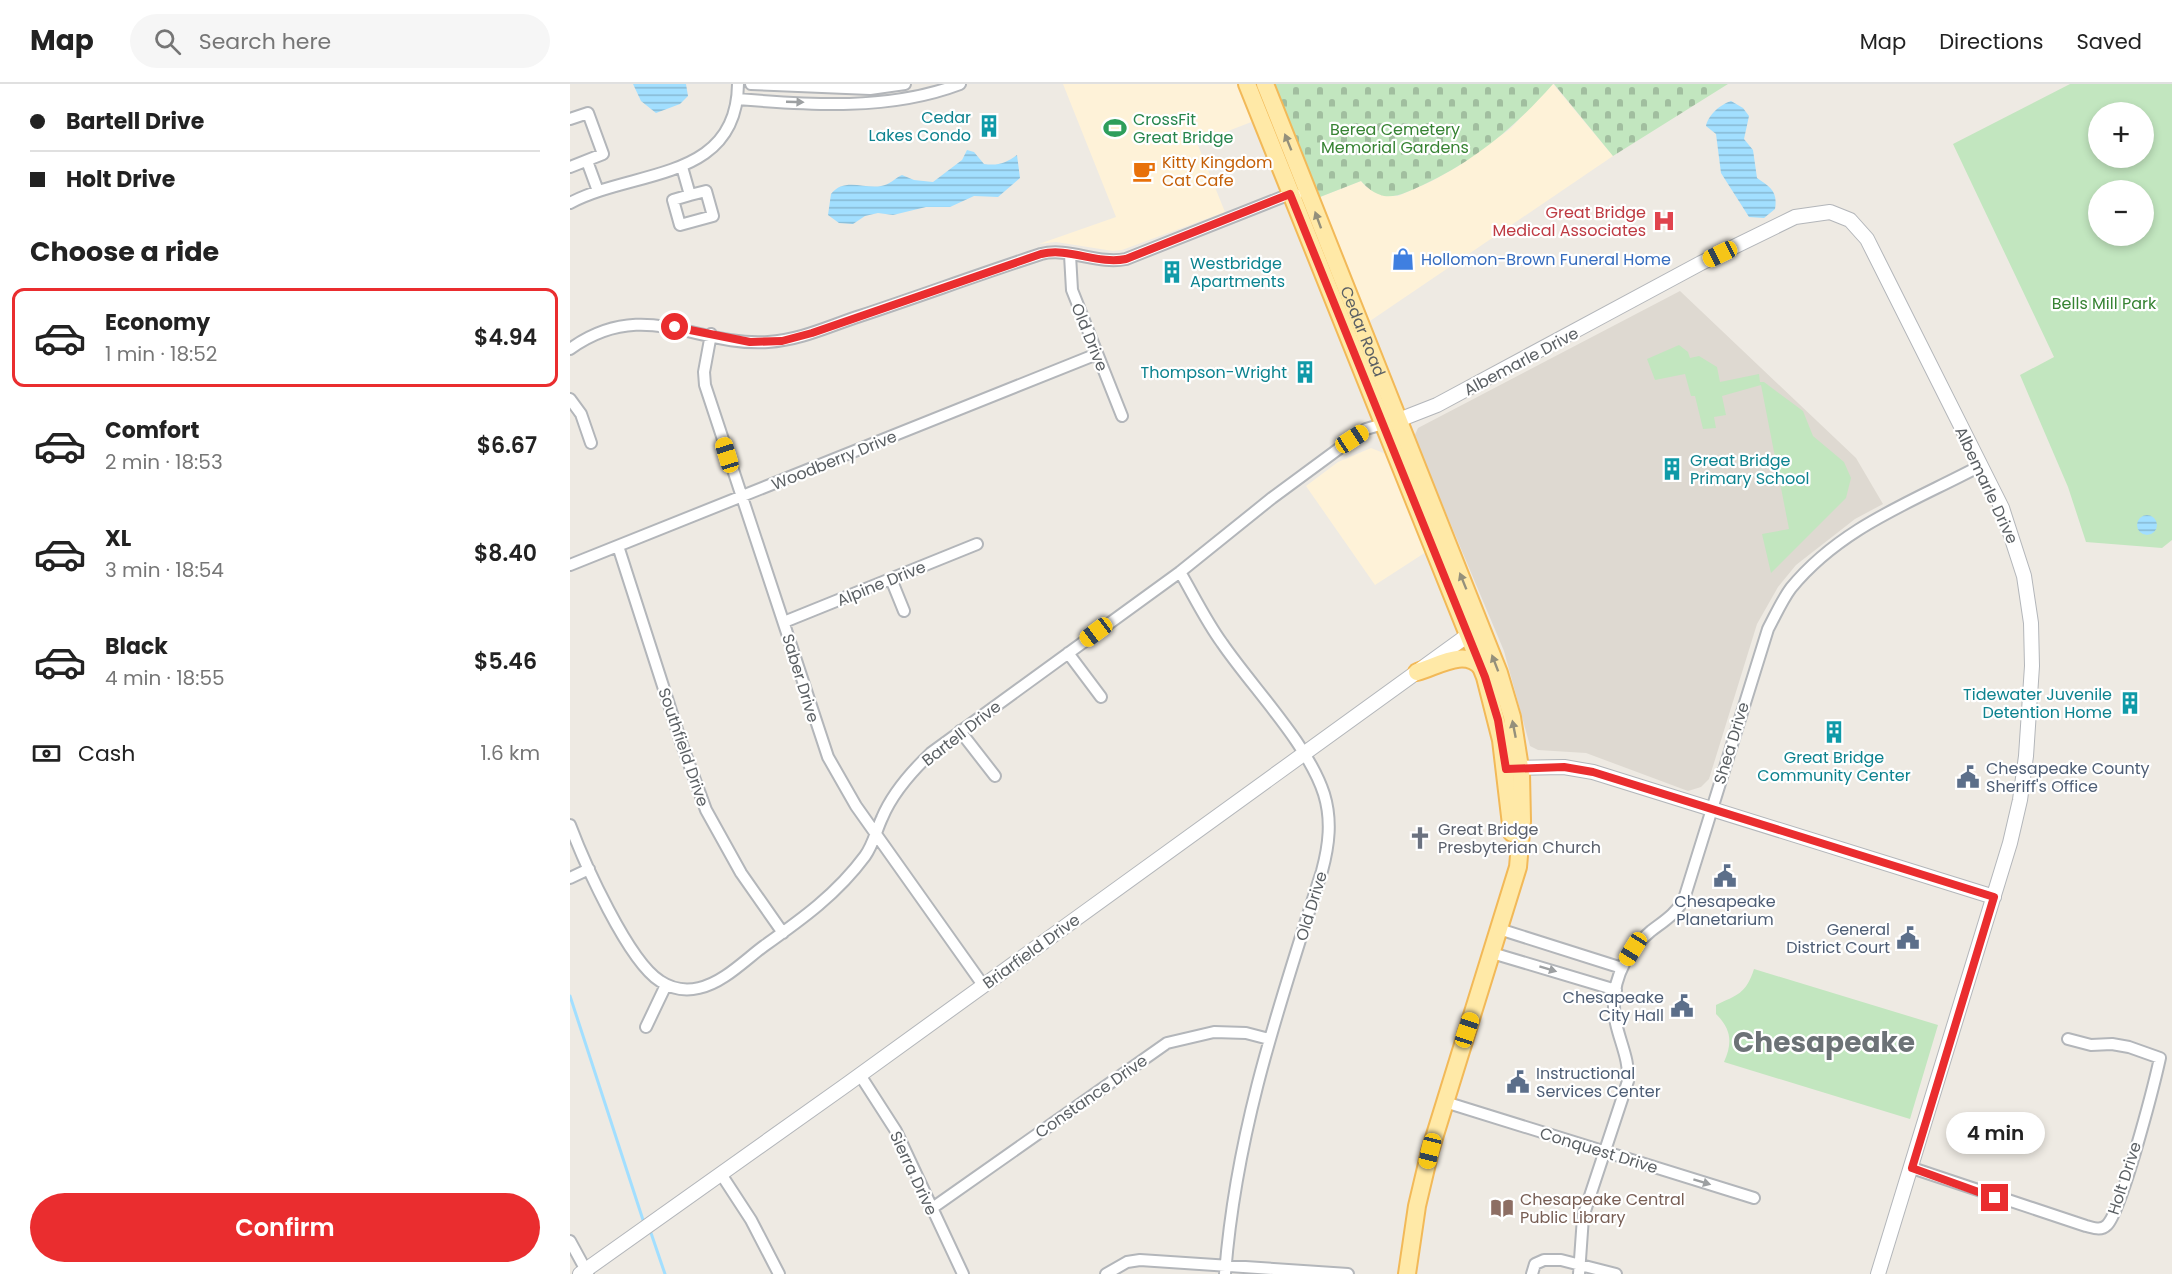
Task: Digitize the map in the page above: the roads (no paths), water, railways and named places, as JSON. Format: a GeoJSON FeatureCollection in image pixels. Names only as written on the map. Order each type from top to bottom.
{"type":"FeatureCollection","features":[{"type":"Feature","properties":{"kind":"main road","name":"Cedar Road"},"geometry":{"type":"LineString","coordinates":[[1247,84],[1290,194],[1391,423],[1476,635],[1506,696],[1513,768],[1508,878],[1510,891],[1445,1102],[1417,1206],[1407,1274]]}},
{"type":"Feature","properties":{"kind":"main road","name":"Cedar Road"},"geometry":{"type":"LineString","coordinates":[[1266,89],[1309,196],[1391,423]]}},
{"type":"Feature","properties":{"kind":"main road","name":"Cedar Road"},"geometry":{"type":"LineString","coordinates":[[1476,635],[1481,667],[1513,768]]}},
{"type":"Feature","properties":{"kind":"main road"},"geometry":{"type":"LineString","coordinates":[[1417,672],[1463,658],[1475,660],[1481,667]]}},
{"type":"Feature","properties":{"kind":"street"},"geometry":{"type":"LineString","coordinates":[[570,203],[598,191],[682,167],[706,153],[719,140],[734,113],[738,84]]}},
{"type":"Feature","properties":{"kind":"street"},"geometry":{"type":"LineString","coordinates":[[751,84],[870,89],[905,84]]}},
{"type":"Feature","properties":{"kind":"street"},"geometry":{"type":"LineString","coordinates":[[737,99],[853,104],[886,103],[919,98],[960,84]]}},
{"type":"Feature","properties":{"kind":"street"},"geometry":{"type":"LineString","coordinates":[[570,119],[588,113],[603,154],[570,167]]}},
{"type":"Feature","properties":{"kind":"street"},"geometry":{"type":"LineString","coordinates":[[587,161],[598,191]]}},
{"type":"Feature","properties":{"kind":"street"},"geometry":{"type":"LineString","coordinates":[[682,167],[690,195]]}},
{"type":"Feature","properties":{"kind":"street"},"geometry":{"type":"LineString","coordinates":[[570,349],[594,336],[640,324],[675,327],[750,342],[797,337],[1041,254],[1070,255],[1110,261],[1126,259],[1290,194],[1309,196]]}},
{"type":"Feature","properties":{"kind":"street","name":"Albemarle Drive"},"geometry":{"type":"LineString","coordinates":[[1391,423],[1488,379],[1701,263],[1795,217],[1830,212],[1850,220],[1867,239],[2002,508],[2019,555],[2029,600],[2032,638],[2026,756],[2020,800],[1994,897],[1878,1274]]}},
{"type":"Feature","properties":{"kind":"street","name":"Old Drive"},"geometry":{"type":"LineString","coordinates":[[1070,255],[1072,290],[1122,416]]}},
{"type":"Feature","properties":{"kind":"street","name":"Saber Drive"},"geometry":{"type":"LineString","coordinates":[[711,334],[704,379],[784,622],[807,700],[828,757],[844,788],[983,985]]}},
{"type":"Feature","properties":{"kind":"street","name":"Woodberry Drive"},"geometry":{"type":"LineString","coordinates":[[570,565],[1097,354]]}},
{"type":"Feature","properties":{"kind":"street"},"geometry":{"type":"LineString","coordinates":[[570,399],[581,414],[591,443]]}},
{"type":"Feature","properties":{"kind":"street","name":"Bartell Drive"},"geometry":{"type":"LineString","coordinates":[[666,985],[688,990],[710,985],[817,908],[844,882],[867,853],[887,809],[914,771],[931,753],[1180,573],[1272,498],[1352,439],[1366,429],[1391,423]]}},
{"type":"Feature","properties":{"kind":"street","name":"Shea Drive"},"geometry":{"type":"LineString","coordinates":[[1579,1270],[1583,1217],[1606,1153],[1629,1073],[1614,1024],[1616,990],[1622,968],[1636,945],[1680,906],[1768,629],[1789,590],[1835,543],[1880,515],[1980,466]]}},
{"type":"Feature","properties":{"kind":"street","name":"Alpine Drive"},"geometry":{"type":"LineString","coordinates":[[784,622],[977,544]]}},
{"type":"Feature","properties":{"kind":"street","name":"Southfield Drive"},"geometry":{"type":"LineString","coordinates":[[618,546],[681,742],[706,810],[741,873],[783,933]]}},
{"type":"Feature","properties":{"kind":"street","name":"Old Drive"},"geometry":{"type":"LineString","coordinates":[[1180,573],[1220,641],[1304,755],[1324,794],[1328,812],[1328,849],[1269,1039],[1237,1168],[1225,1270]]}},
{"type":"Feature","properties":{"kind":"street"},"geometry":{"type":"LineString","coordinates":[[891,579],[904,611]]}},
{"type":"Feature","properties":{"kind":"street","name":"Briarfield Drive"},"geometry":{"type":"LineString","coordinates":[[584,1273],[1417,672],[1476,635]]}},
{"type":"Feature","properties":{"kind":"street"},"geometry":{"type":"LineString","coordinates":[[1068,653],[1101,697]]}},
{"type":"Feature","properties":{"kind":"street"},"geometry":{"type":"LineString","coordinates":[[960,731],[995,776]]}},
{"type":"Feature","properties":{"kind":"street"},"geometry":{"type":"LineString","coordinates":[[1513,768],[1564,767],[1593,772],[1994,897]]}},
{"type":"Feature","properties":{"kind":"street"},"geometry":{"type":"LineString","coordinates":[[570,825],[589,870],[615,921],[642,963],[654,977],[666,985],[646,1027]]}},
{"type":"Feature","properties":{"kind":"street"},"geometry":{"type":"LineString","coordinates":[[570,878],[589,870]]}},
{"type":"Feature","properties":{"kind":"street"},"geometry":{"type":"LineString","coordinates":[[1499,929],[1622,968]]}},
{"type":"Feature","properties":{"kind":"street"},"geometry":{"type":"LineString","coordinates":[[1492,952],[1616,990]]}},
{"type":"Feature","properties":{"kind":"street","name":"Constance Drive"},"geometry":{"type":"LineString","coordinates":[[931,1209],[1167,1043],[1192,1035],[1223,1032],[1252,1034],[1269,1039]]}},
{"type":"Feature","properties":{"kind":"street","name":"Holt Drive"},"geometry":{"type":"LineString","coordinates":[[1912,1168],[2086,1226],[2100,1229],[2105,1227],[2115,1210],[2160,1058],[2129,1047],[2112,1044],[2091,1045],[2068,1039]]}},
{"type":"Feature","properties":{"kind":"street","name":"Sierra Drive"},"geometry":{"type":"LineString","coordinates":[[860,1075],[896,1131],[963,1274]]}},
{"type":"Feature","properties":{"kind":"street","name":"Conquest Drive"},"geometry":{"type":"LineString","coordinates":[[1445,1102],[1751,1197]]}},
{"type":"Feature","properties":{"kind":"street"},"geometry":{"type":"LineString","coordinates":[[721,1174],[751,1220],[779,1274]]}},
{"type":"Feature","properties":{"kind":"street"},"geometry":{"type":"LineString","coordinates":[[570,1241],[584,1273]]}},
{"type":"Feature","properties":{"kind":"street"},"geometry":{"type":"LineString","coordinates":[[1106,1274],[1127,1262],[1140,1260],[1225,1270],[1348,1274]]}},
{"type":"Feature","properties":{"kind":"street"},"geometry":{"type":"LineString","coordinates":[[1532,1274],[1535,1264],[1544,1260],[1561,1260],[1579,1270],[1616,1274]]}},
{"type":"Feature","properties":{"kind":"water"},"geometry":{"type":"Polygon","coordinates":[[[633,84],[686,84],[688,96],[680,104],[656,113],[641,101],[633,84]]]}},
{"type":"Feature","properties":{"kind":"water"},"geometry":{"type":"Polygon","coordinates":[[[1731,101],[1743,108],[1749,116],[1744,139],[1753,150],[1757,178],[1774,194],[1775,209],[1764,218],[1749,217],[1721,173],[1716,134],[1706,126],[1716,110],[1731,101]]]}},
{"type":"Feature","properties":{"kind":"water"},"geometry":{"type":"Polygon","coordinates":[[[967,150],[974,152],[984,164],[989,165],[1002,163],[1017,155],[1020,178],[998,197],[974,196],[950,207],[926,207],[893,215],[878,213],[865,216],[853,224],[839,223],[828,215],[831,194],[842,186],[881,186],[902,175],[914,180],[933,182],[962,160],[967,150]]]}},
{"type":"Feature","properties":{"kind":"water"},"geometry":{"type":"Polygon","coordinates":[[[2147,515],[2154,518],[2157,525],[2154,532],[2147,535],[2140,532],[2137,525],[2140,518],[2147,515]]]}},
{"type":"Feature","properties":{"kind":"waterway"},"geometry":{"type":"LineString","coordinates":[[570,996],[644,1223]]}},
{"type":"Feature","properties":{"kind":"waterway"},"geometry":{"type":"LineString","coordinates":[[651,1233],[665,1274]]}},
{"type":"Feature","properties":{"kind":"place","name":"Cedar Lakes Condo"},"geometry":{"type":"Point","coordinates":[989,126]}},
{"type":"Feature","properties":{"kind":"place","name":"CrossFit Great Bridge"},"geometry":{"type":"Point","coordinates":[1115,128]}},
{"type":"Feature","properties":{"kind":"place","name":"Kitty Kingdom Cat Cafe"},"geometry":{"type":"Point","coordinates":[1144,171]}},
{"type":"Feature","properties":{"kind":"place","name":"Great Bridge Medical Associates"},"geometry":{"type":"Point","coordinates":[1664,221]}},
{"type":"Feature","properties":{"kind":"place","name":"Hollomon-Brown Funeral Home"},"geometry":{"type":"Point","coordinates":[1403,259]}},
{"type":"Feature","properties":{"kind":"place","name":"Westbridge Apartments"},"geometry":{"type":"Point","coordinates":[1172,272]}},
{"type":"Feature","properties":{"kind":"place","name":"Thompson-Wright"},"geometry":{"type":"Point","coordinates":[1305,372]}},
{"type":"Feature","properties":{"kind":"place","name":"Great Bridge Primary School"},"geometry":{"type":"Point","coordinates":[1672,469]}},
{"type":"Feature","properties":{"kind":"place","name":"Tidewater Juvenile Detention Home"},"geometry":{"type":"Point","coordinates":[2130,703]}},
{"type":"Feature","properties":{"kind":"place","name":"Great Bridge Community Center"},"geometry":{"type":"Point","coordinates":[1834,732]}},
{"type":"Feature","properties":{"kind":"place","name":"Chesapeake County Sheriff's Office"},"geometry":{"type":"Point","coordinates":[1968,777]}},
{"type":"Feature","properties":{"kind":"place","name":"Great Bridge Presbyterian Church"},"geometry":{"type":"Point","coordinates":[1420,838]}},
{"type":"Feature","properties":{"kind":"place","name":"Chesapeake Planetarium"},"geometry":{"type":"Point","coordinates":[1725,876]}},
{"type":"Feature","properties":{"kind":"place","name":"General District Court"},"geometry":{"type":"Point","coordinates":[1908,938]}},
{"type":"Feature","properties":{"kind":"place","name":"Chesapeake City Hall"},"geometry":{"type":"Point","coordinates":[1682,1006]}},
{"type":"Feature","properties":{"kind":"place","name":"Instructional Services Center"},"geometry":{"type":"Point","coordinates":[1518,1082]}},
{"type":"Feature","properties":{"kind":"place","name":"Chesapeake Central Public Library"},"geometry":{"type":"Point","coordinates":[1502,1208]}},
{"type":"Feature","properties":{"kind":"district","name":"Chesapeake"},"geometry":{"type":"Point","coordinates":[1824,1042]}},
{"type":"Feature","properties":{"kind":"park label","name":"Berea Cemetery Memorial Gardens"},"geometry":{"type":"Point","coordinates":[1395,138]}},
{"type":"Feature","properties":{"kind":"park label","name":"Bells Mill Park"},"geometry":{"type":"Point","coordinates":[2104,303]}}]}
